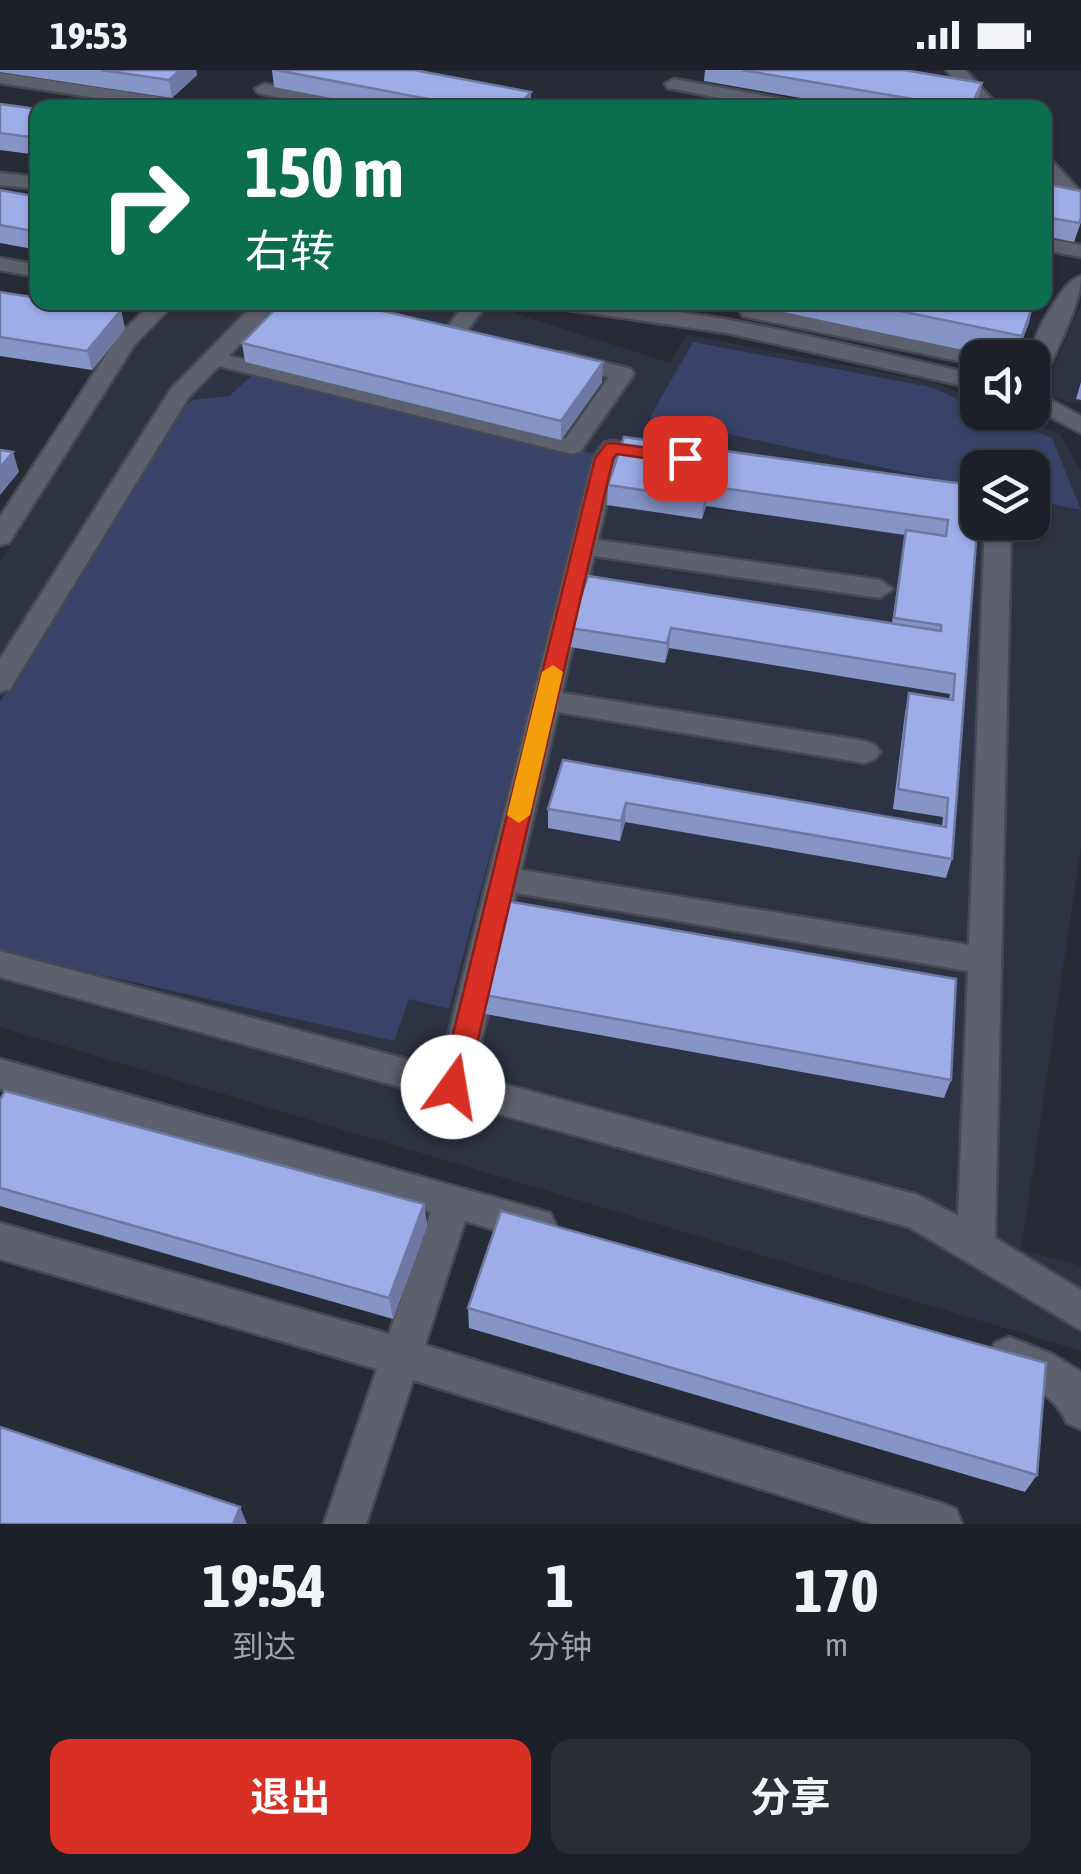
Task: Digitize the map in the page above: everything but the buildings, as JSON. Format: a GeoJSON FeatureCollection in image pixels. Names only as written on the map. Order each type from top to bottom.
{"type":"FeatureCollection","features":[{"type":"Feature","properties":{"kind":"street"},"geometry":{"type":"LineString","coordinates":[[955,70],[983,100]]}},
{"type":"Feature","properties":{"kind":"street"},"geometry":{"type":"LineString","coordinates":[[672,77],[685,100]]}},
{"type":"Feature","properties":{"kind":"street"},"geometry":{"type":"LineString","coordinates":[[672,77],[770,100]]}},
{"type":"Feature","properties":{"kind":"street"},"geometry":{"type":"LineString","coordinates":[[0,78],[147,100]]}},
{"type":"Feature","properties":{"kind":"street"},"geometry":{"type":"LineString","coordinates":[[267,89],[321,100]]}},
{"type":"Feature","properties":{"kind":"street"},"geometry":{"type":"LineString","coordinates":[[1052,172],[1078,200]]}},
{"type":"Feature","properties":{"kind":"street"},"geometry":{"type":"LineString","coordinates":[[0,179],[30,182]]}},
{"type":"Feature","properties":{"kind":"street"},"geometry":{"type":"LineString","coordinates":[[1052,194],[1078,200]]}},
{"type":"Feature","properties":{"kind":"street"},"geometry":{"type":"LineString","coordinates":[[1052,245],[1081,251]]}},
{"type":"Feature","properties":{"kind":"street"},"geometry":{"type":"LineString","coordinates":[[0,264],[30,270]]}},
{"type":"Feature","properties":{"kind":"street"},"geometry":{"type":"LineString","coordinates":[[1043,340],[1052,310],[1081,282]]}},
{"type":"Feature","properties":{"kind":"street"},"geometry":{"type":"LineString","coordinates":[[0,537],[127,340],[158,310]]}},
{"type":"Feature","properties":{"kind":"street"},"geometry":{"type":"LineString","coordinates":[[0,682],[179,394],[262,310]]}},
{"type":"Feature","properties":{"kind":"street"},"geometry":{"type":"LineString","coordinates":[[454,333],[472,310]]}},
{"type":"Feature","properties":{"kind":"street"},"geometry":{"type":"LineString","coordinates":[[748,310],[960,354]]}},
{"type":"Feature","properties":{"kind":"street"},"geometry":{"type":"LineString","coordinates":[[677,311],[727,326],[960,378]]}},
{"type":"Feature","properties":{"kind":"street"},"geometry":{"type":"LineString","coordinates":[[212,358],[572,447],[623,374],[548,356]]}},
{"type":"Feature","properties":{"kind":"street"},"geometry":{"type":"LineString","coordinates":[[1050,407],[1081,426]]}},
{"type":"Feature","properties":{"kind":"street"},"geometry":{"type":"LineString","coordinates":[[453,1087],[604,458],[612,448],[689,459]]}},
{"type":"Feature","properties":{"kind":"street"},"geometry":{"type":"LineString","coordinates":[[976,1244],[997,540]]}},
{"type":"Feature","properties":{"kind":"street"},"geometry":{"type":"LineString","coordinates":[[583,546],[880,589]]}},
{"type":"Feature","properties":{"kind":"street"},"geometry":{"type":"LineString","coordinates":[[546,700],[864,752]]}},
{"type":"Feature","properties":{"kind":"street"},"geometry":{"type":"LineString","coordinates":[[503,880],[985,960]]}},
{"type":"Feature","properties":{"kind":"street"},"geometry":{"type":"LineString","coordinates":[[0,964],[918,1212],[1080,1310]]}},
{"type":"Feature","properties":{"kind":"street"},"geometry":{"type":"LineString","coordinates":[[0,1075],[565,1232]]}},
{"type":"Feature","properties":{"kind":"street"},"geometry":{"type":"LineString","coordinates":[[345,1524],[453,1201]]}},
{"type":"Feature","properties":{"kind":"street"},"geometry":{"type":"LineString","coordinates":[[0,1241],[402,1357],[941,1524]]}},
{"type":"Feature","properties":{"kind":"street"},"geometry":{"type":"LineString","coordinates":[[977,1348],[1033,1364],[1079,1396],[1081,1409]]}},
{"type":"Feature","properties":{"kind":"shaded area"},"geometry":{"type":"Polygon","coordinates":[[[1081,304],[1081,404],[1050,397],[1050,376],[1081,304]]]}},
{"type":"Feature","properties":{"kind":"shaded area"},"geometry":{"type":"Polygon","coordinates":[[[174,310],[505,310],[670,363],[687,335],[932,382],[960,394],[960,430],[1050,430],[1060,434],[1081,471],[1081,847],[1021,1250],[1081,1266],[1081,1351],[0,1027],[0,563],[135,346],[174,310]]]}},
{"type":"Feature","properties":{"kind":"shaded area"},"geometry":{"type":"Polygon","coordinates":[[[693,342],[930,387],[960,400],[960,430],[1032,430],[1052,438],[1081,510],[1050,504],[1050,450],[960,450],[960,484],[650,417],[693,342]]]}},
{"type":"Feature","properties":{"kind":"shaded area"},"geometry":{"type":"Polygon","coordinates":[[[257,371],[596,454],[449,1009],[409,999],[394,1041],[0,952],[0,702],[179,410],[194,400],[229,396],[257,371]]]}},
{"type":"Feature","properties":{"kind":"slow traffic"},"geometry":{"type":"LineString","coordinates":[[519,815],[553,672]]}},
{"type":"Feature","properties":{"kind":"route"},"geometry":{"type":"LineString","coordinates":[[453,1087],[604,458],[612,448],[685,458]]}}]}
